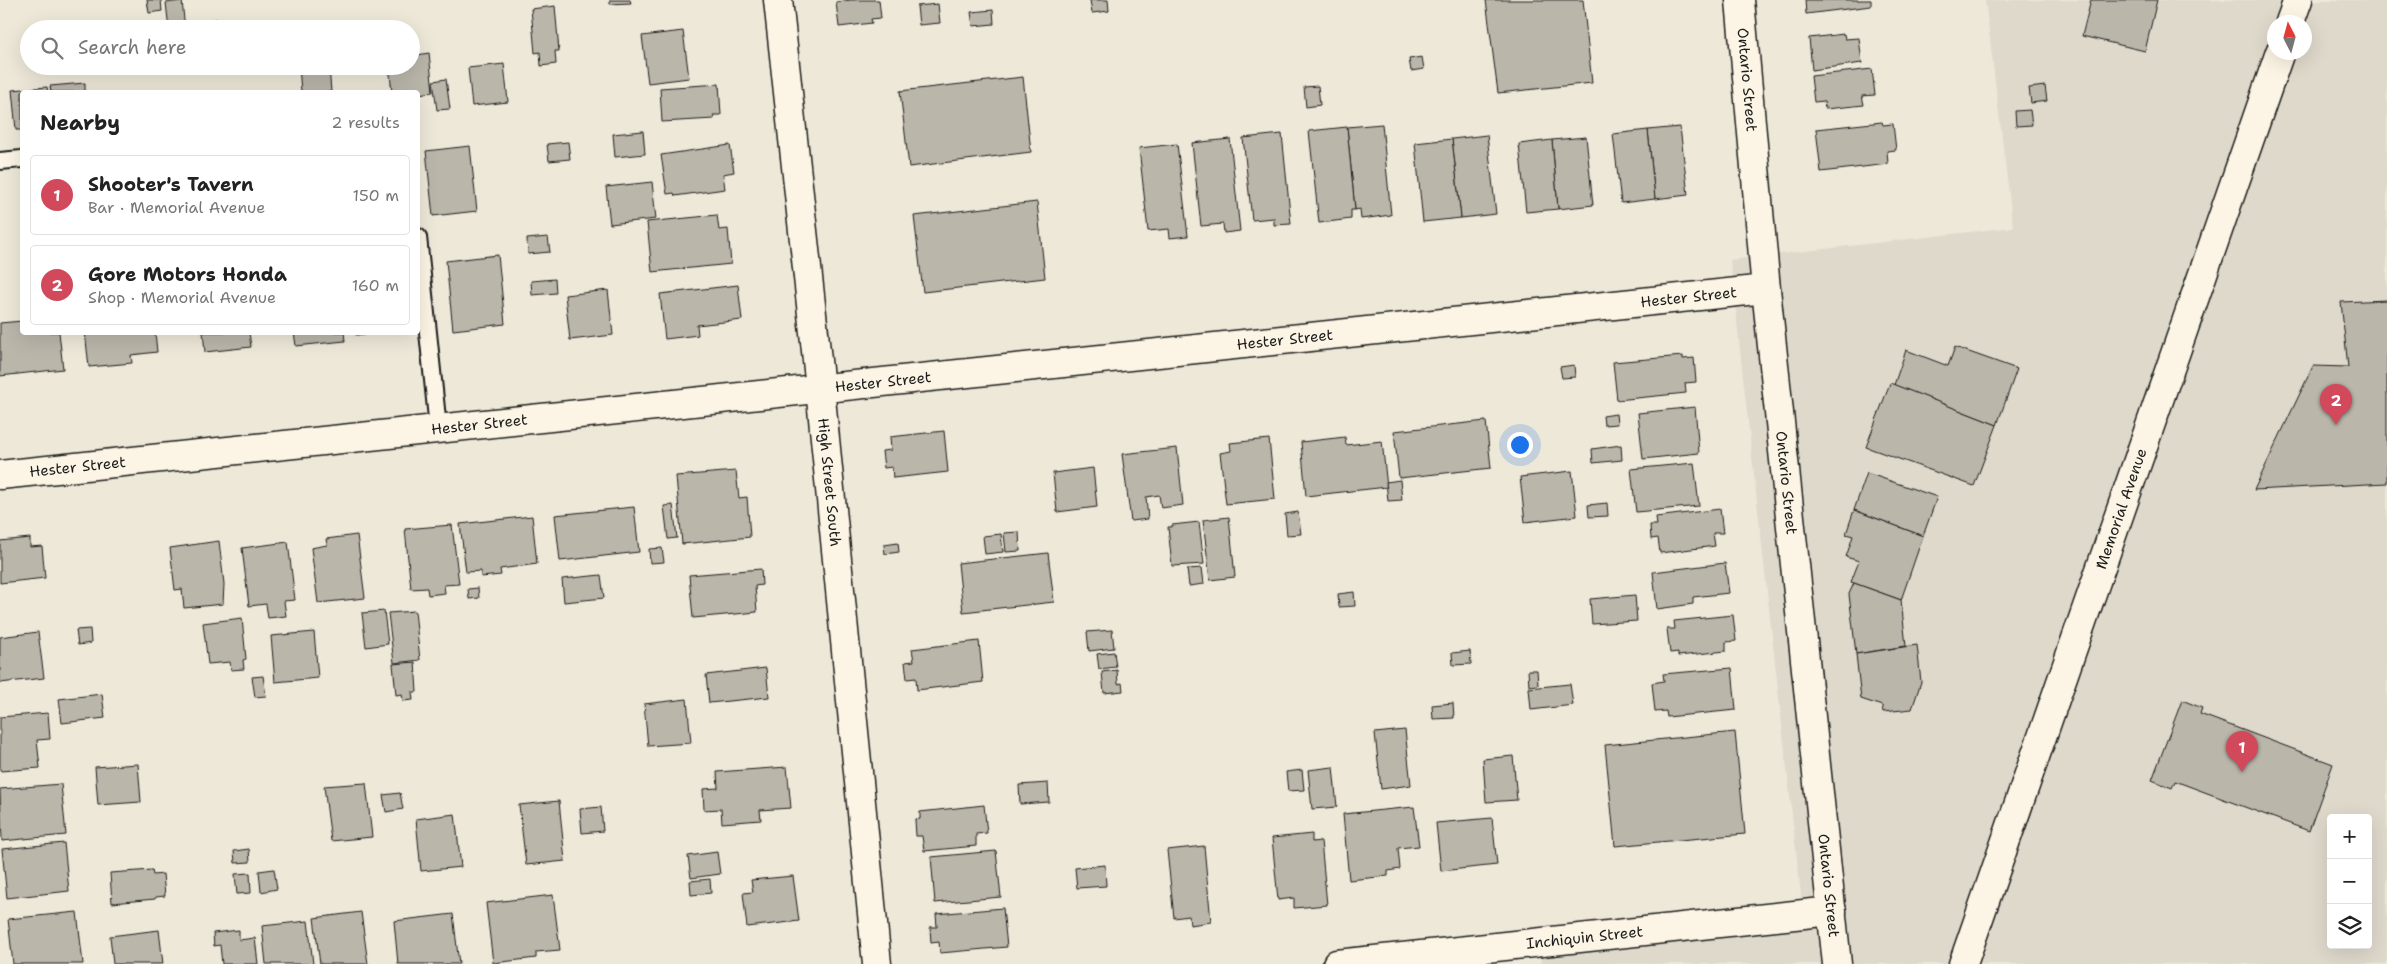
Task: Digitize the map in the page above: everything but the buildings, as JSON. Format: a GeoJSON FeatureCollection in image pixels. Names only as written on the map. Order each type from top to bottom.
{"type":"FeatureCollection","features":[{"type":"Feature","properties":{"kind":"street","name":"High Street South"},"geometry":{"type":"LineString","coordinates":[[778,0],[820,388],[877,964]]}},
{"type":"Feature","properties":{"kind":"street","name":"Ontario Street"},"geometry":{"type":"LineString","coordinates":[[1740,0],[1766,289],[1837,964]]}},
{"type":"Feature","properties":{"kind":"street"},"geometry":{"type":"LineString","coordinates":[[2293,15],[2298,0]]}},
{"type":"Feature","properties":{"kind":"street","name":"Memorial Avenue"},"geometry":{"type":"LineString","coordinates":[[1963,964],[2277,60]]}},
{"type":"Feature","properties":{"kind":"street","name":"Hester Street"},"geometry":{"type":"LineString","coordinates":[[0,475],[1766,289]]}},
{"type":"Feature","properties":{"kind":"street","name":"Inchiquin Street"},"geometry":{"type":"LineString","coordinates":[[1337,964],[1832,911]]}},
{"type":"Feature","properties":{"kind":"lane"},"geometry":{"type":"LineString","coordinates":[[0,161],[20,159]]}},
{"type":"Feature","properties":{"kind":"lane"},"geometry":{"type":"LineString","coordinates":[[420,256],[438,428]]}},
{"type":"Feature","properties":{"kind":"shaded area"},"geometry":{"type":"Polygon","coordinates":[[[1985,0],[2387,0],[2387,964],[1541,964],[1538,928],[1802,904],[1730,260],[2013,227],[1985,0]]]}},
{"type":"Feature","properties":{"kind":"place","name":"Gore Motors Honda"},"geometry":{"type":"Point","coordinates":[2336,425]}},
{"type":"Feature","properties":{"kind":"place","name":"Shooter's Tavern"},"geometry":{"type":"Point","coordinates":[2242,772]}}]}
